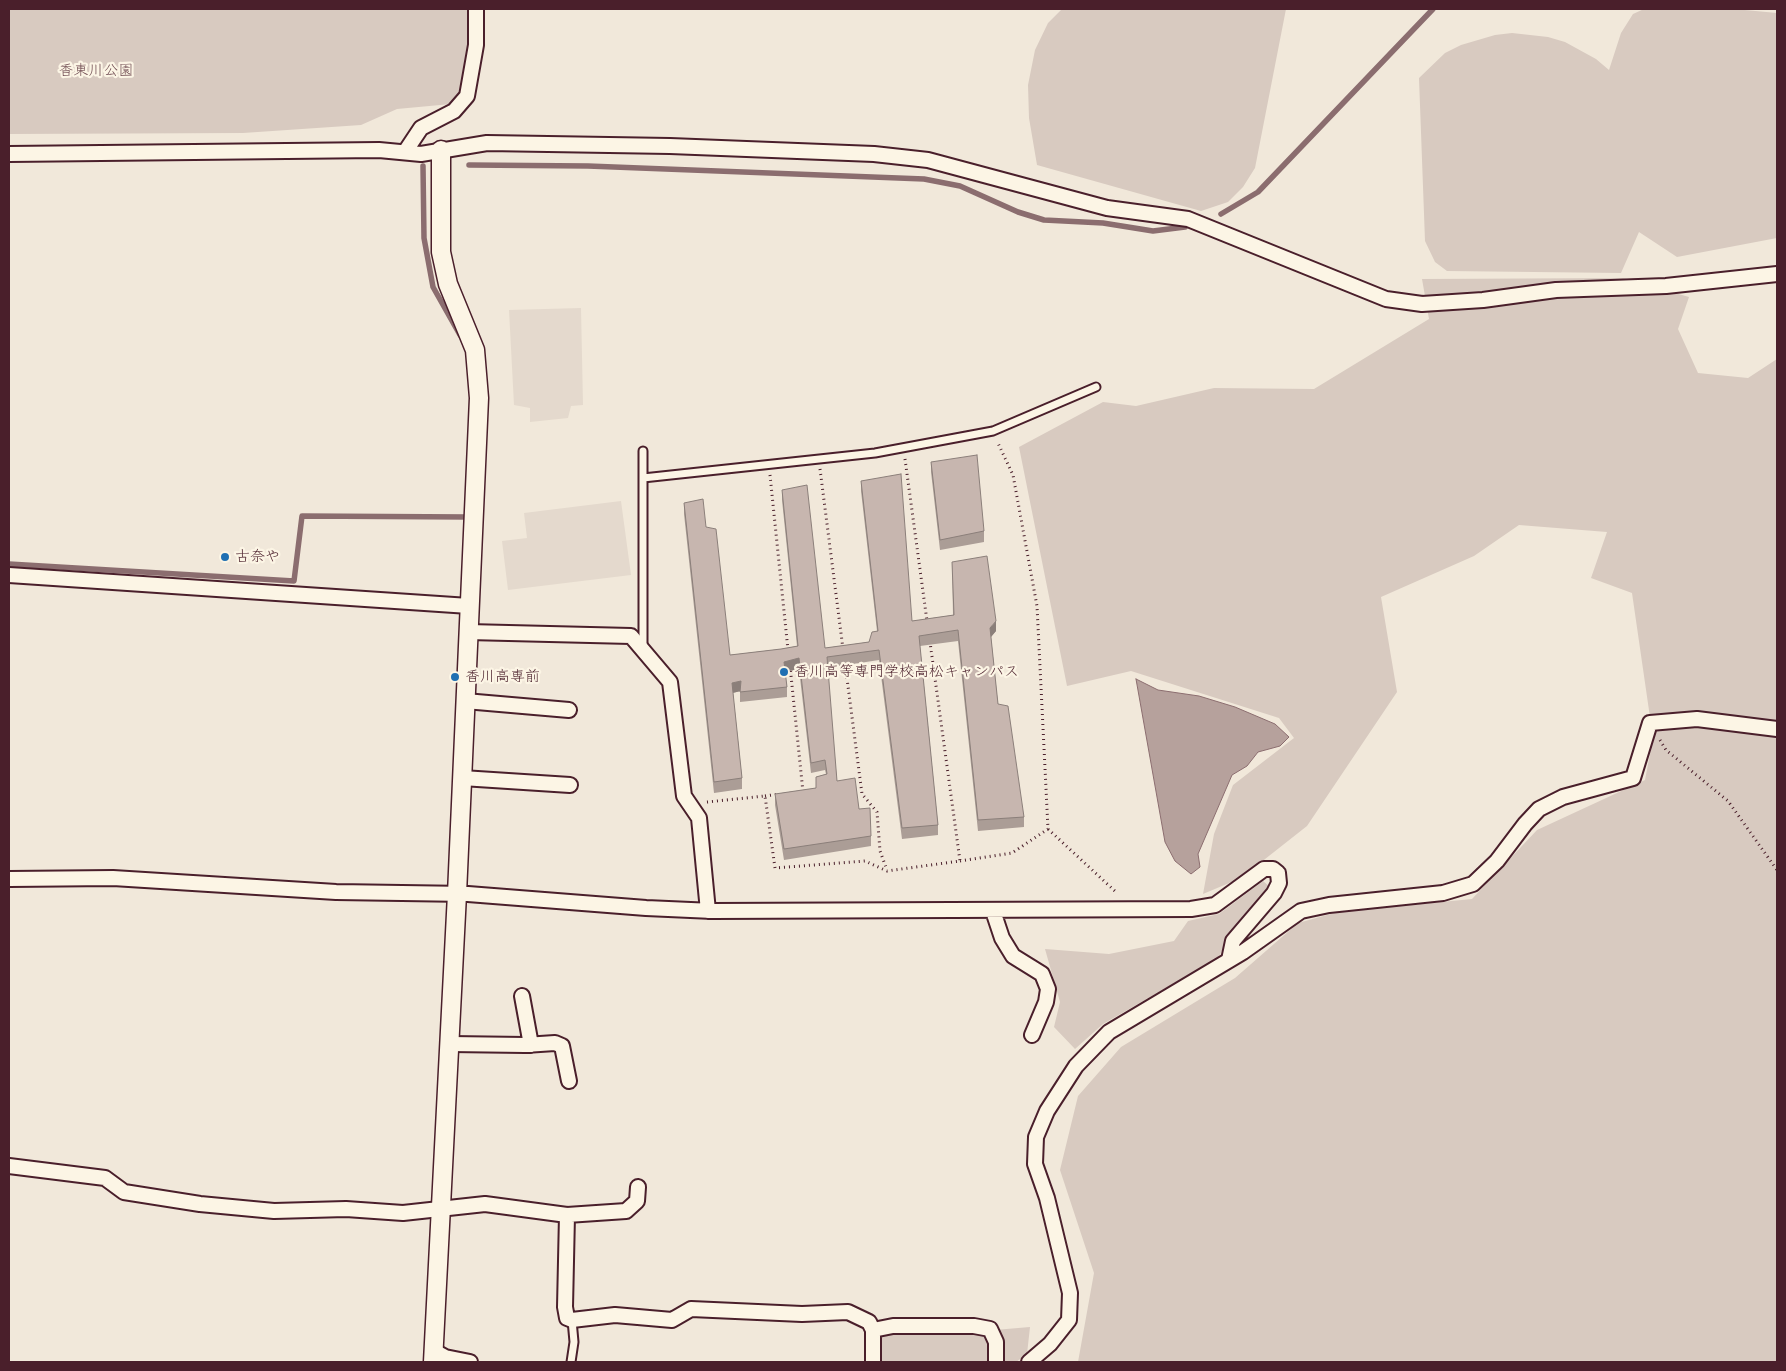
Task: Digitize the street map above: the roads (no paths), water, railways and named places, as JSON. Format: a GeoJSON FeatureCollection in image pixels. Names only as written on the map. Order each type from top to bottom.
{"type":"FeatureCollection","features":[{"type":"Feature","properties":{"kind":"street"},"geometry":{"type":"LineString","coordinates":[[405,152],[421,128],[454,112],[467,96],[476,45],[476,9]]}},
{"type":"Feature","properties":{"kind":"street"},"geometry":{"type":"LineString","coordinates":[[9,154],[378,150],[421,154],[487,143],[670,146],[874,154],[928,160],[1107,208],[1188,219],[1386,299],[1422,304],[1483,300],[1556,290],[1666,286],[1777,274]]}},
{"type":"Feature","properties":{"kind":"street"},"geometry":{"type":"LineString","coordinates":[[441,150],[442,252],[448,284],[475,350],[478,373],[457,894],[434,1357],[445,1357],[470,1362]]}},
{"type":"Feature","properties":{"kind":"street"},"geometry":{"type":"LineString","coordinates":[[9,575],[469,606]]}},
{"type":"Feature","properties":{"kind":"street"},"geometry":{"type":"LineString","coordinates":[[468,632],[632,636],[670,682],[684,796],[699,818],[708,911]]}},
{"type":"Feature","properties":{"kind":"street"},"geometry":{"type":"LineString","coordinates":[[465,701],[569,710]]}},
{"type":"Feature","properties":{"kind":"street"},"geometry":{"type":"LineString","coordinates":[[1029,1362],[1050,1344],[1069,1320],[1070,1293],[1047,1198],[1035,1164],[1036,1137],[1047,1111],[1076,1066],[1108,1032],[1229,960],[1301,911],[1329,905],[1442,893],[1472,884],[1498,861],[1525,824],[1539,809],[1563,797],[1633,778],[1650,723],[1696,719],[1777,729]]}},
{"type":"Feature","properties":{"kind":"street"},"geometry":{"type":"LineString","coordinates":[[462,778],[570,785]]}},
{"type":"Feature","properties":{"kind":"street"},"geometry":{"type":"LineString","coordinates":[[9,879],[113,878],[318,892],[457,894],[708,911],[1135,910],[1191,909],[1215,904],[1264,869],[1272,869],[1278,874],[1279,883],[1274,893],[1233,942],[1229,960]]}},
{"type":"Feature","properties":{"kind":"street"},"geometry":{"type":"LineString","coordinates":[[993,911],[1002,938],[1013,956],[1042,974],[1048,989],[1046,1002],[1032,1035]]}},
{"type":"Feature","properties":{"kind":"street"},"geometry":{"type":"LineString","coordinates":[[522,996],[531,1045]]}},
{"type":"Feature","properties":{"kind":"street"},"geometry":{"type":"LineString","coordinates":[[450,1044],[555,1044],[562,1046],[569,1081]]}},
{"type":"Feature","properties":{"kind":"street"},"geometry":{"type":"LineString","coordinates":[[9,1166],[105,1178],[124,1192],[200,1204],[274,1211],[346,1209],[403,1213],[485,1204],[568,1215],[626,1211],[636,1201],[638,1187]]}},
{"type":"Feature","properties":{"kind":"street"},"geometry":{"type":"LineString","coordinates":[[568,1215],[565,1307],[567,1318],[572,1320],[615,1315],[672,1320],[691,1309],[802,1314],[848,1312],[869,1322],[873,1330],[873,1362]]}},
{"type":"Feature","properties":{"kind":"street"},"geometry":{"type":"LineString","coordinates":[[873,1330],[893,1326],[974,1326],[990,1329],[996,1342],[996,1362]]}},
{"type":"Feature","properties":{"kind":"lane"},"geometry":{"type":"LineString","coordinates":[[643,478],[904,448],[992,431],[1096,387]]}},
{"type":"Feature","properties":{"kind":"lane"},"geometry":{"type":"LineString","coordinates":[[643,452],[643,650]]}},
{"type":"Feature","properties":{"kind":"lane"},"geometry":{"type":"LineString","coordinates":[[571,1362],[574,1342],[572,1320]]}},
{"type":"Feature","properties":{"kind":"waterway"},"geometry":{"type":"LineString","coordinates":[[1221,214],[1258,192],[1433,9]]}},
{"type":"Feature","properties":{"kind":"waterway"},"geometry":{"type":"LineString","coordinates":[[469,165],[588,166],[924,179],[960,186],[1018,212],[1044,220],[1103,223],[1153,231],[1185,227]]}},
{"type":"Feature","properties":{"kind":"waterway"},"geometry":{"type":"LineString","coordinates":[[423,166],[424,238],[433,287],[460,335]]}},
{"type":"Feature","properties":{"kind":"waterway"},"geometry":{"type":"LineString","coordinates":[[9,564],[294,581],[302,516],[468,517],[468,514]]}},
{"type":"Feature","properties":{"kind":"place","name":"古奈や"},"geometry":{"type":"Point","coordinates":[225,557]}},
{"type":"Feature","properties":{"kind":"place","name":"香川高等専門学校高松キャンパス"},"geometry":{"type":"Point","coordinates":[784,672]}},
{"type":"Feature","properties":{"kind":"place","name":"香川高専前"},"geometry":{"type":"Point","coordinates":[455,677]}},
{"type":"Feature","properties":{"kind":"park label","name":"香東川公園"},"geometry":{"type":"Point","coordinates":[96,71]}}]}
